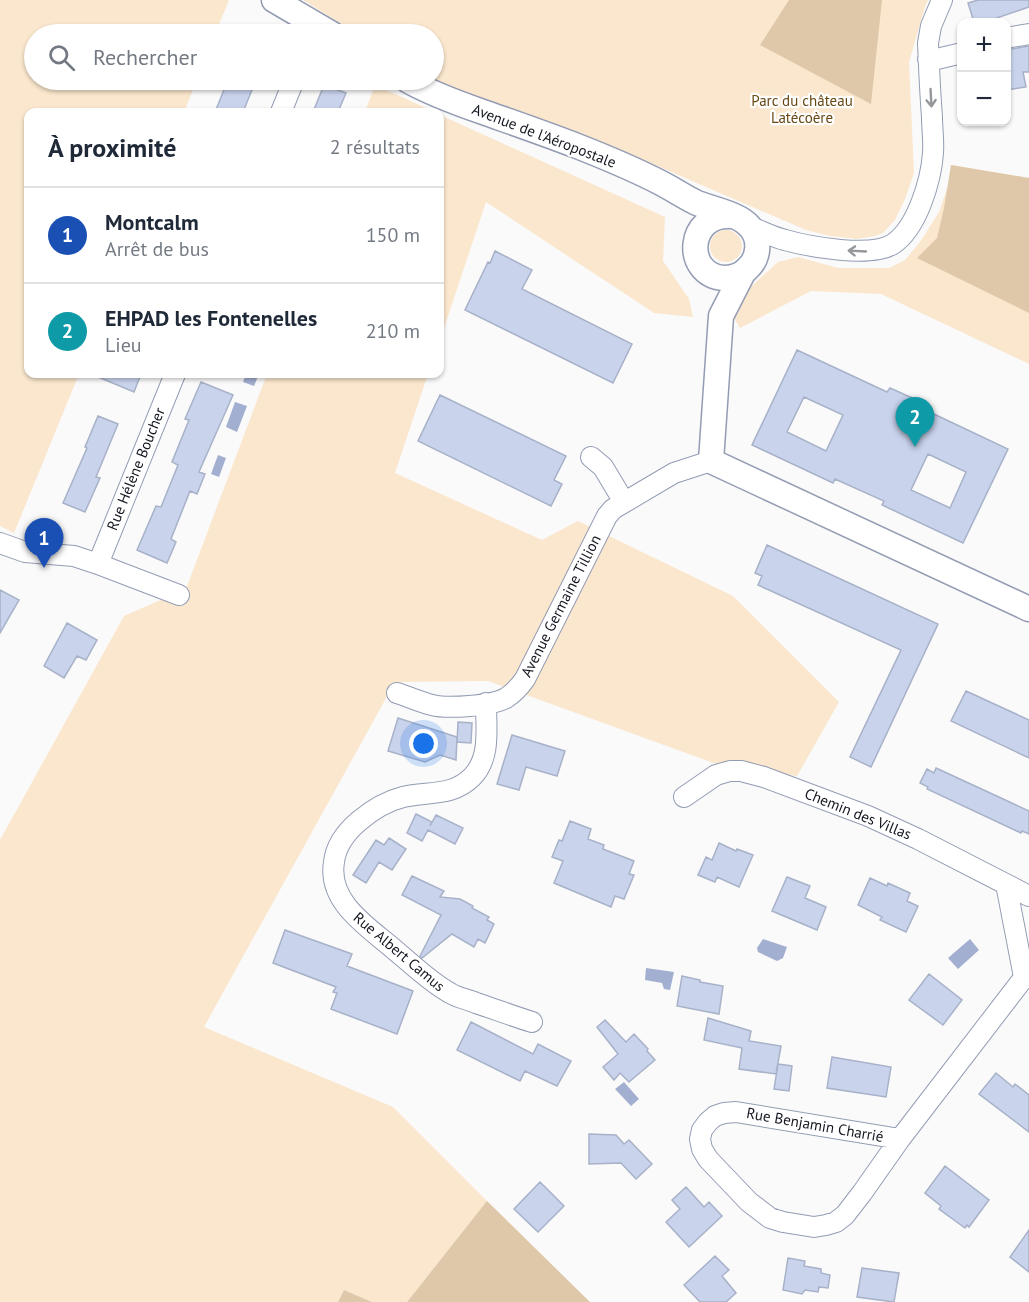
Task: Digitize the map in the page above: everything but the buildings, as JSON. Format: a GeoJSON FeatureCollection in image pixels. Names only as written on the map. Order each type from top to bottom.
{"type":"FeatureCollection","features":[{"type":"Feature","properties":{"kind":"street"},"geometry":{"type":"LineString","coordinates":[[274,0],[310,24]]}},
{"type":"Feature","properties":{"kind":"street","name":"Avenue de l'Aéropostale"},"geometry":{"type":"LineString","coordinates":[[429,90],[643,174],[696,203],[784,240],[852,251],[871,251],[892,245],[902,237],[925,194],[931,174],[933,152],[928,43],[931,26],[942,0]]}},
{"type":"Feature","properties":{"kind":"street"},"geometry":{"type":"LineString","coordinates":[[1011,37],[1029,34]]}},
{"type":"Feature","properties":{"kind":"street"},"geometry":{"type":"LineString","coordinates":[[928,59],[957,54]]}},
{"type":"Feature","properties":{"kind":"street"},"geometry":{"type":"LineString","coordinates":[[283,108],[290,90]]}},
{"type":"Feature","properties":{"kind":"street"},"geometry":{"type":"LineString","coordinates":[[680,194],[692,222],[695,249],[701,265],[721,278],[743,273]]}},
{"type":"Feature","properties":{"kind":"street"},"geometry":{"type":"LineString","coordinates":[[695,240],[701,228],[717,216],[741,221],[757,241],[758,249],[753,263],[743,273],[722,316]]}},
{"type":"Feature","properties":{"kind":"street"},"geometry":{"type":"LineString","coordinates":[[707,271],[722,316],[711,461],[1029,609]]}},
{"type":"Feature","properties":{"kind":"street","name":"Rue Hélène Boucher"},"geometry":{"type":"LineString","coordinates":[[98,564],[172,378]]}},
{"type":"Feature","properties":{"kind":"street"},"geometry":{"type":"LineString","coordinates":[[591,457],[603,467],[624,502]]}},
{"type":"Feature","properties":{"kind":"street","name":"Avenue Germaine Tillion"},"geometry":{"type":"LineString","coordinates":[[397,693],[447,707],[495,702],[512,694],[525,679],[603,522],[613,509],[674,473],[711,461]]}},
{"type":"Feature","properties":{"kind":"street"},"geometry":{"type":"LineString","coordinates":[[0,543],[25,552],[74,556],[178,594]]}},
{"type":"Feature","properties":{"kind":"street","name":"Rue Albert Camus"},"geometry":{"type":"LineString","coordinates":[[486,703],[484,757],[471,778],[459,787],[445,792],[392,801],[359,821],[340,842],[335,853],[333,876],[339,896],[353,915],[435,983],[458,997],[532,1022]]}},
{"type":"Feature","properties":{"kind":"street","name":"Chemin des Villas"},"geometry":{"type":"LineString","coordinates":[[684,797],[716,775],[730,771],[741,771],[764,777],[868,816],[1029,896]]}},
{"type":"Feature","properties":{"kind":"street"},"geometry":{"type":"LineString","coordinates":[[1006,885],[1027,974]]}},
{"type":"Feature","properties":{"kind":"street","name":"Rue Benjamin Charrié"},"geometry":{"type":"LineString","coordinates":[[900,1139],[736,1112],[715,1116],[702,1130],[700,1139],[702,1149],[708,1159],[761,1212],[770,1218],[814,1227],[836,1222],[845,1215],[862,1193],[900,1139],[1027,974]]}},
{"type":"Feature","properties":{"kind":"green space"},"geometry":{"type":"Polygon","coordinates":[[[0,0],[229,0],[219,24],[24,24],[24,90],[193,90],[186,108],[24,108],[24,378],[77,378],[14,533],[0,526],[0,0]]]}},
{"type":"Feature","properties":{"kind":"green space","name":"Parc du château Latécoère"},"geometry":{"type":"Polygon","coordinates":[[[303,0],[928,0],[909,62],[914,173],[895,220],[883,233],[857,239],[806,230],[597,140],[444,84],[444,24],[342,24],[303,0]]]}},
{"type":"Feature","properties":{"kind":"green space"},"geometry":{"type":"Polygon","coordinates":[[[373,90],[386,90],[426,108],[366,108],[373,90]]]}},
{"type":"Feature","properties":{"kind":"green space"},"geometry":{"type":"Polygon","coordinates":[[[444,117],[665,217],[663,261],[689,299],[693,317],[654,313],[486,202],[444,328],[444,117]]]}},
{"type":"Feature","properties":{"kind":"green space"},"geometry":{"type":"Polygon","coordinates":[[[951,165],[1029,178],[1029,364],[881,294],[811,291],[740,328],[734,318],[737,304],[744,293],[778,262],[798,257],[838,268],[889,268],[905,260],[920,242],[939,212],[950,180],[951,165]]]}},
{"type":"Feature","properties":{"kind":"green space"},"geometry":{"type":"Polygon","coordinates":[[[726,230],[737,235],[742,246],[737,257],[726,262],[715,257],[710,246],[715,235],[726,230]]]}},
{"type":"Feature","properties":{"kind":"green space"},"geometry":{"type":"Polygon","coordinates":[[[265,378],[427,378],[395,473],[542,540],[578,521],[733,596],[839,702],[797,776],[719,765],[488,681],[395,682],[204,1027],[393,1107],[487,1201],[407,1302],[372,1302],[344,1290],[338,1302],[0,1302],[0,840],[124,616],[186,589],[265,378]]]}},
{"type":"Feature","properties":{"kind":"shaded area"},"geometry":{"type":"Polygon","coordinates":[[[789,0],[882,0],[871,104],[760,45],[789,0]]]}},
{"type":"Feature","properties":{"kind":"shaded area"},"geometry":{"type":"Polygon","coordinates":[[[951,165],[1029,178],[1029,313],[917,258],[937,238],[951,165]]]}},
{"type":"Feature","properties":{"kind":"shaded area"},"geometry":{"type":"Polygon","coordinates":[[[487,1201],[590,1302],[407,1302],[487,1201]]]}},
{"type":"Feature","properties":{"kind":"shaded area"},"geometry":{"type":"Polygon","coordinates":[[[344,1290],[372,1302],[338,1302],[344,1290]]]}},
{"type":"Feature","properties":{"kind":"water"},"geometry":{"type":"Polygon","coordinates":[[[244,378],[257,378],[254,386],[243,382],[244,378]]]}},
{"type":"Feature","properties":{"kind":"water"},"geometry":{"type":"Polygon","coordinates":[[[235,402],[247,406],[237,432],[226,427],[235,402]]]}},
{"type":"Feature","properties":{"kind":"water"},"geometry":{"type":"Polygon","coordinates":[[[218,455],[226,458],[219,477],[211,474],[218,455]]]}},
{"type":"Feature","properties":{"kind":"water"},"geometry":{"type":"Polygon","coordinates":[[[763,939],[787,947],[783,958],[777,961],[758,952],[757,948],[763,939]]]}},
{"type":"Feature","properties":{"kind":"water"},"geometry":{"type":"Polygon","coordinates":[[[970,939],[979,950],[958,969],[948,958],[970,939]]]}},
{"type":"Feature","properties":{"kind":"water"},"geometry":{"type":"Polygon","coordinates":[[[646,968],[674,972],[670,990],[664,989],[662,983],[645,980],[646,968]]]}},
{"type":"Feature","properties":{"kind":"water"},"geometry":{"type":"Polygon","coordinates":[[[624,1082],[639,1099],[631,1106],[615,1089],[624,1082]]]}},
{"type":"Feature","properties":{"kind":"place","name":"EHPAD les Fontenelles"},"geometry":{"type":"Point","coordinates":[915,447]}},
{"type":"Feature","properties":{"kind":"place","name":"Montcalm"},"geometry":{"type":"Point","coordinates":[44,568]}}]}
